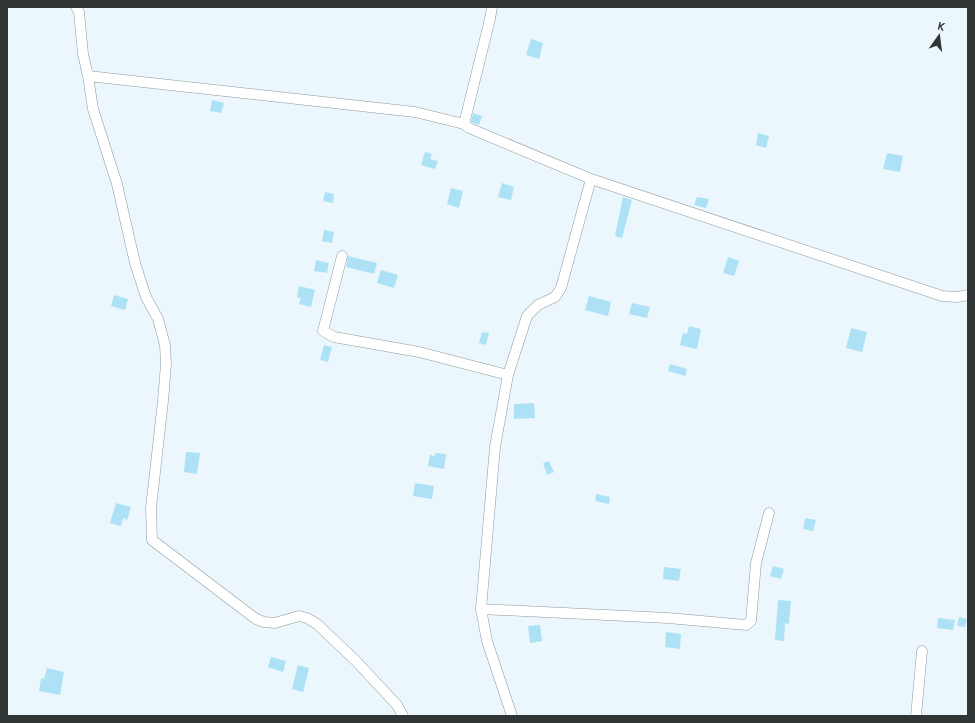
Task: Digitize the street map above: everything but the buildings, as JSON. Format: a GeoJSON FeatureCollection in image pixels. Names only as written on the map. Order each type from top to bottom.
{"type":"FeatureCollection","features":[{"type":"Feature","properties":{"kind":"street"},"geometry":{"type":"LineString","coordinates":[[76,7],[79,12],[83,54],[93,109],[117,184],[135,263],[146,297],[158,320],[165,345],[166,364],[163,401],[151,508],[152,540],[256,619],[264,622],[275,623],[299,616],[307,618],[317,624],[355,660],[397,706],[403,716]]}},
{"type":"Feature","properties":{"kind":"street"},"geometry":{"type":"LineString","coordinates":[[464,124],[492,7]]}},
{"type":"Feature","properties":{"kind":"street"},"geometry":{"type":"LineString","coordinates":[[88,76],[415,112],[464,124],[469,128],[591,179],[942,296],[957,297],[968,295]]}},
{"type":"Feature","properties":{"kind":"street"},"geometry":{"type":"LineString","coordinates":[[512,716],[487,641],[481,609],[495,447],[508,375],[527,316],[538,305],[555,297],[561,288],[591,179]]}},
{"type":"Feature","properties":{"kind":"street"},"geometry":{"type":"LineString","coordinates":[[342,256],[323,331],[334,337],[419,352],[508,375]]}},
{"type":"Feature","properties":{"kind":"street"},"geometry":{"type":"LineString","coordinates":[[481,609],[668,618],[746,625],[751,621],[756,563],[769,513]]}},
{"type":"Feature","properties":{"kind":"street"},"geometry":{"type":"LineString","coordinates":[[916,716],[922,651]]}}]}
